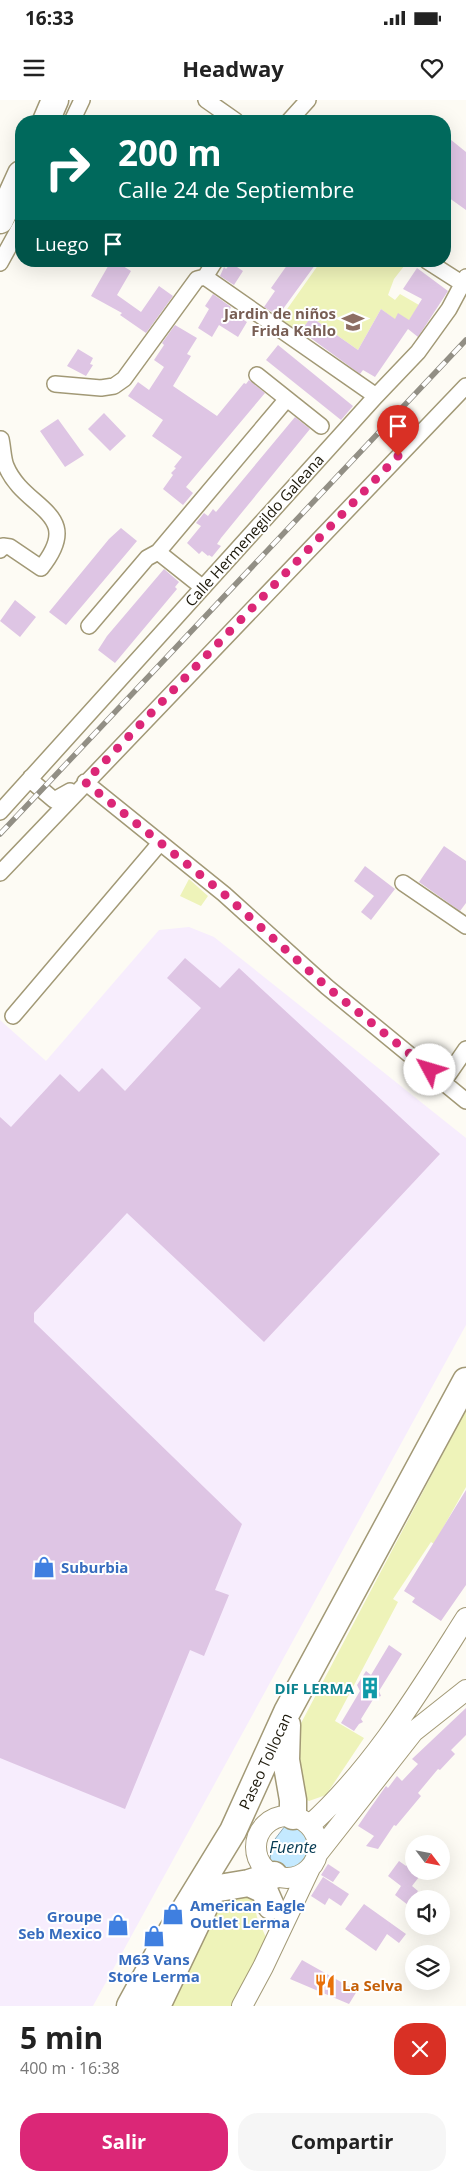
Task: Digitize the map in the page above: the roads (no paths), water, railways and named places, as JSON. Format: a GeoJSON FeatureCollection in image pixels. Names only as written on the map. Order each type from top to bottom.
{"type":"FeatureCollection","features":[{"type":"Feature","properties":{"kind":"highway"},"geometry":{"type":"LineString","coordinates":[[49,115],[55,100]]}},
{"type":"Feature","properties":{"kind":"highway"},"geometry":{"type":"LineString","coordinates":[[0,220],[15,187]]}},
{"type":"Feature","properties":{"kind":"highway","name":"Paseo Tollocan"},"geometry":{"type":"LineString","coordinates":[[130,2006],[164,1942],[233,1831],[287,1712],[466,1381]]}},
{"type":"Feature","properties":{"kind":"highway"},"geometry":{"type":"LineString","coordinates":[[287,1712],[286,1760],[293,1800],[301,1820]]}},
{"type":"Feature","properties":{"kind":"highway"},"geometry":{"type":"LineString","coordinates":[[157,2006],[214,1889],[262,1879],[264,1890],[271,1906]]}},
{"type":"Feature","properties":{"kind":"main road"},"geometry":{"type":"LineString","coordinates":[[242,2006],[314,1861],[319,1843],[316,1833],[301,1820],[280,1816],[269,1822],[258,1838],[258,1856],[264,1868],[262,1879],[288,1880],[300,1876],[314,1861],[407,1726],[466,1618]]}},
{"type":"Feature","properties":{"kind":"main road"},"geometry":{"type":"LineString","coordinates":[[301,1820],[327,1809],[407,1726],[466,1690]]}},
{"type":"Feature","properties":{"kind":"main road"},"geometry":{"type":"LineString","coordinates":[[271,1906],[273,1927],[271,1949]]}},
{"type":"Feature","properties":{"kind":"street"},"geometry":{"type":"LineString","coordinates":[[75,115],[82,100]]}},
{"type":"Feature","properties":{"kind":"street"},"geometry":{"type":"LineString","coordinates":[[206,100],[224,105]]}},
{"type":"Feature","properties":{"kind":"street"},"geometry":{"type":"LineString","coordinates":[[294,115],[308,100]]}},
{"type":"Feature","properties":{"kind":"street"},"geometry":{"type":"LineString","coordinates":[[0,264],[15,236]]}},
{"type":"Feature","properties":{"kind":"street"},"geometry":{"type":"LineString","coordinates":[[55,384],[101,388],[114,386],[124,379],[197,280],[205,277],[211,267]]}},
{"type":"Feature","properties":{"kind":"street"},"geometry":{"type":"LineString","coordinates":[[438,267],[465,282]]}},
{"type":"Feature","properties":{"kind":"street"},"geometry":{"type":"LineString","coordinates":[[205,277],[376,396]]}},
{"type":"Feature","properties":{"kind":"street","name":"Calle Hermenegildo Galeana"},"geometry":{"type":"LineString","coordinates":[[0,812],[202,587],[418,352],[449,309],[465,282]]}},
{"type":"Feature","properties":{"kind":"street"},"geometry":{"type":"LineString","coordinates":[[257,375],[321,426]]}},
{"type":"Feature","properties":{"kind":"street"},"geometry":{"type":"LineString","coordinates":[[0,873],[466,386]]}},
{"type":"Feature","properties":{"kind":"street"},"geometry":{"type":"LineString","coordinates":[[89,626],[147,558],[158,552],[286,400]]}},
{"type":"Feature","properties":{"kind":"street"},"geometry":{"type":"LineString","coordinates":[[0,550],[3,546],[10,547],[41,568],[52,554],[57,537],[57,527],[54,521],[3,467],[1,439]]}},
{"type":"Feature","properties":{"kind":"street"},"geometry":{"type":"LineString","coordinates":[[158,552],[202,587]]}},
{"type":"Feature","properties":{"kind":"street"},"geometry":{"type":"LineString","coordinates":[[32,778],[35,784],[54,800],[85,782]]}},
{"type":"Feature","properties":{"kind":"street"},"geometry":{"type":"LineString","coordinates":[[85,782],[224,894],[327,987],[444,1081],[466,1101]]}},
{"type":"Feature","properties":{"kind":"street"},"geometry":{"type":"LineString","coordinates":[[13,1016],[160,843]]}},
{"type":"Feature","properties":{"kind":"street"},"geometry":{"type":"LineString","coordinates":[[403,884],[466,926]]}},
{"type":"Feature","properties":{"kind":"street"},"geometry":{"type":"LineString","coordinates":[[444,1081],[466,1049]]}},
{"type":"Feature","properties":{"kind":"street"},"geometry":{"type":"LineString","coordinates":[[214,1889],[233,1831]]}},
{"type":"Feature","properties":{"kind":"water","name":"Fuente"},"geometry":{"type":"Polygon","coordinates":[[[301,1824],[311,1834],[314,1843],[309,1859],[303,1866],[295,1870],[286,1871],[278,1868],[270,1860],[272,1843],[285,1826],[301,1824]]]}},
{"type":"Feature","properties":{"kind":"railway"},"geometry":{"type":"LineString","coordinates":[[0,834],[466,340]]}},
{"type":"Feature","properties":{"kind":"place","name":"Jardin de niños Frida Kahlo"},"geometry":{"type":"Point","coordinates":[353,322]}},
{"type":"Feature","properties":{"kind":"place","name":"Suburbia"},"geometry":{"type":"Point","coordinates":[44,1567]}},
{"type":"Feature","properties":{"kind":"place","name":"DIF LERMA"},"geometry":{"type":"Point","coordinates":[370,1688]}},
{"type":"Feature","properties":{"kind":"place","name":"American Eagle Outlet Lerma"},"geometry":{"type":"Point","coordinates":[173,1914]}},
{"type":"Feature","properties":{"kind":"place","name":"Groupe Seb Mexico"},"geometry":{"type":"Point","coordinates":[118,1925]}},
{"type":"Feature","properties":{"kind":"place","name":"M63 Vans Store Lerma"},"geometry":{"type":"Point","coordinates":[154,1936]}},
{"type":"Feature","properties":{"kind":"place","name":"La Selva"},"geometry":{"type":"Point","coordinates":[325,1985]}}]}
